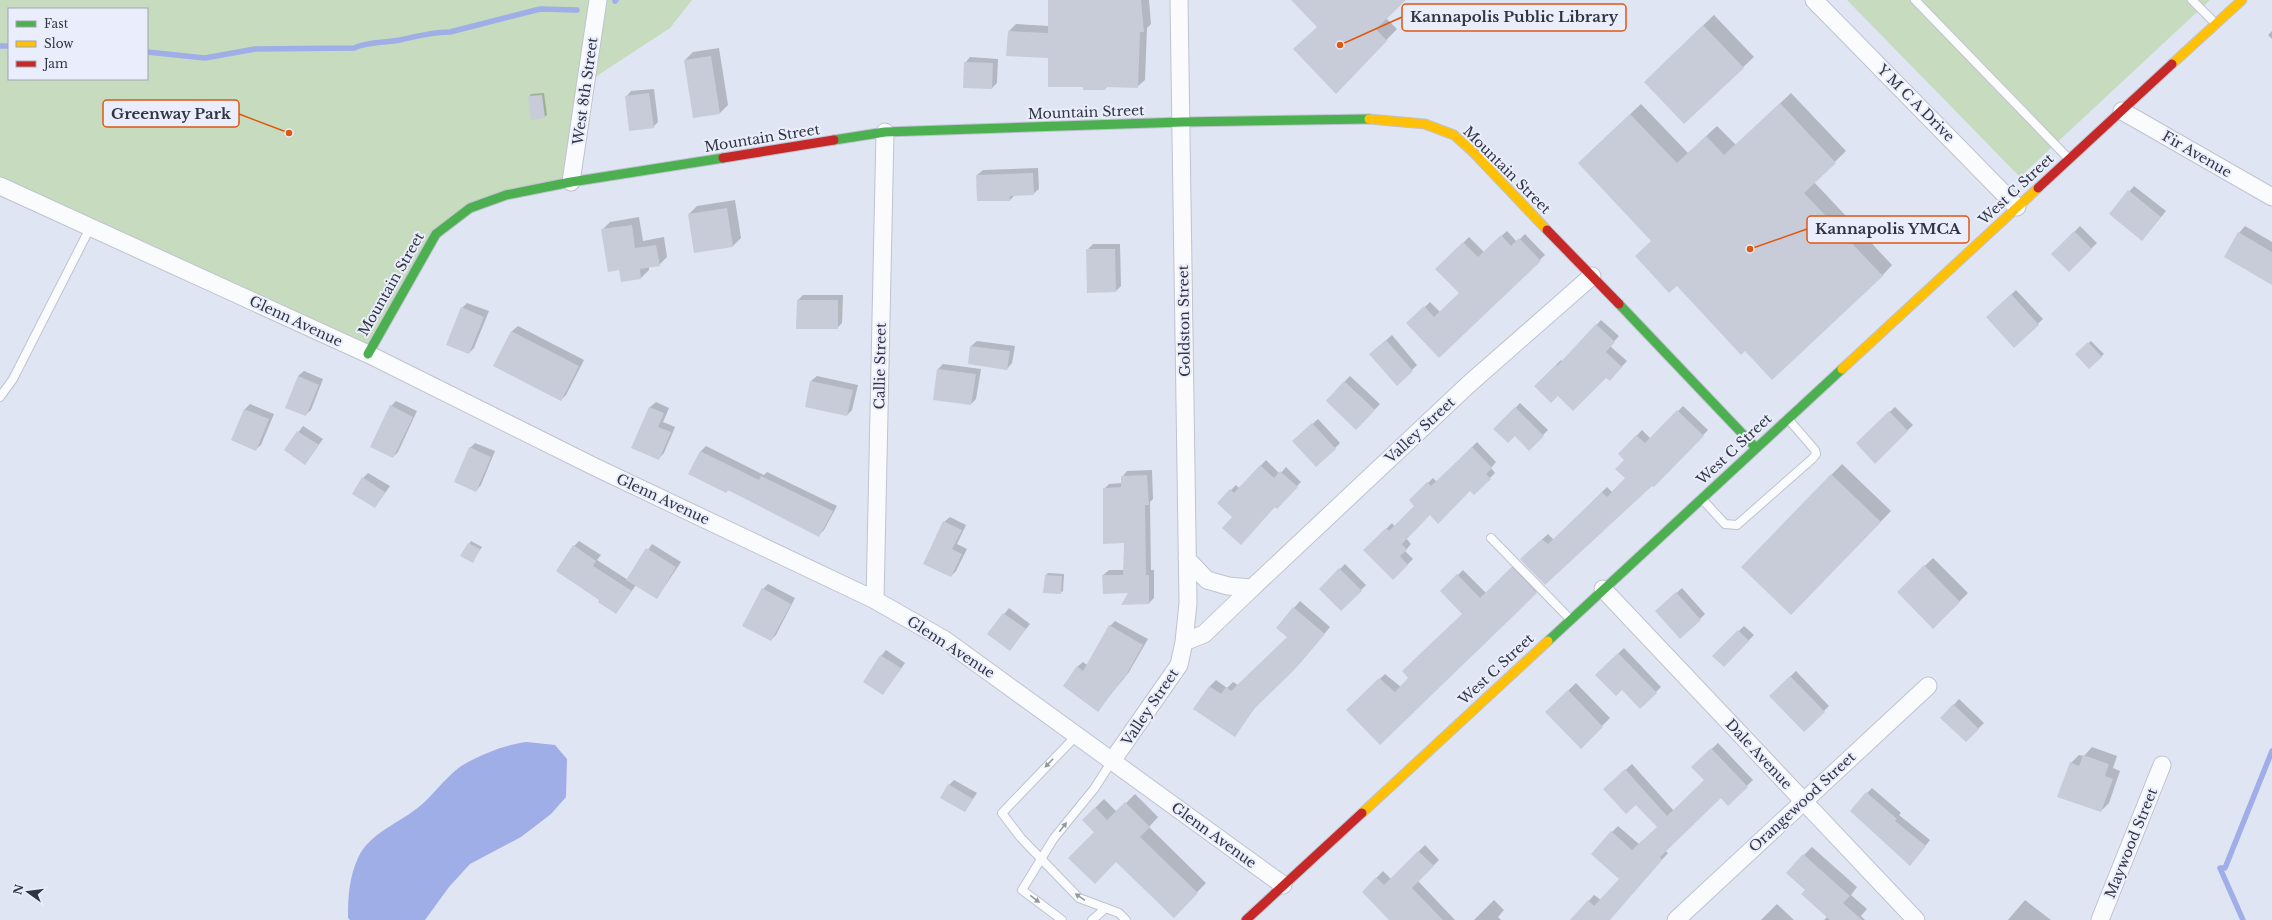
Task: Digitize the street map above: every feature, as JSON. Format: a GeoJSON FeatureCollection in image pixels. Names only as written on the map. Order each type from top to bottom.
{"type":"FeatureCollection","features":[{"type":"Feature","properties":{"kind":"street","name":"West 8th Street"},"geometry":{"type":"LineString","coordinates":[[571,182],[598,0]]}},
{"type":"Feature","properties":{"kind":"street","name":"Goldston Street"},"geometry":{"type":"LineString","coordinates":[[1180,0],[1188,603],[1184,642]]}},
{"type":"Feature","properties":{"kind":"street","name":"Y M C A Drive"},"geometry":{"type":"LineString","coordinates":[[1814,0],[2017,207]]}},
{"type":"Feature","properties":{"kind":"street","name":"West C Street"},"geometry":{"type":"LineString","coordinates":[[1246,920],[2242,0]]}},
{"type":"Feature","properties":{"kind":"street","name":"Fir Avenue"},"geometry":{"type":"LineString","coordinates":[[2122,111],[2272,197]]}},
{"type":"Feature","properties":{"kind":"street","name":"Mountain Street"},"geometry":{"type":"LineString","coordinates":[[368,354],[436,234],[470,208],[506,195],[571,182],[885,132],[1182,122],[1384,120],[1424,124],[1454,135],[1473,152],[1756,448]]}},
{"type":"Feature","properties":{"kind":"street","name":"Callie Street"},"geometry":{"type":"LineString","coordinates":[[876,600],[885,132]]}},
{"type":"Feature","properties":{"kind":"street","name":"Glenn Avenue"},"geometry":{"type":"LineString","coordinates":[[0,186],[91,226],[368,354],[595,467],[876,600],[945,640],[1283,885]]}},
{"type":"Feature","properties":{"kind":"street","name":"Valley Street"},"geometry":{"type":"LineString","coordinates":[[1112,761],[1179,666],[1184,642],[1204,634],[1469,384],[1592,276]]}},
{"type":"Feature","properties":{"kind":"street"},"geometry":{"type":"LineString","coordinates":[[1187,559],[1207,580],[1228,586],[1252,588]]}},
{"type":"Feature","properties":{"kind":"street","name":"Dale Avenue"},"geometry":{"type":"LineString","coordinates":[[1603,589],[1916,920]]}},
{"type":"Feature","properties":{"kind":"street","name":"Orangewood Street"},"geometry":{"type":"LineString","coordinates":[[1676,920],[1803,800],[1928,686]]}},
{"type":"Feature","properties":{"kind":"street","name":"Maywood Street"},"geometry":{"type":"LineString","coordinates":[[2100,920],[2162,765]]}},
{"type":"Feature","properties":{"kind":"lane"},"geometry":{"type":"LineString","coordinates":[[1915,0],[2069,160]]}},
{"type":"Feature","properties":{"kind":"lane"},"geometry":{"type":"LineString","coordinates":[[2192,0],[2216,24]]}},
{"type":"Feature","properties":{"kind":"lane"},"geometry":{"type":"LineString","coordinates":[[0,397],[13,379],[91,226]]}},
{"type":"Feature","properties":{"kind":"lane"},"geometry":{"type":"LineString","coordinates":[[1702,498],[1725,524],[1737,525],[1812,459],[1816,454],[1815,450],[1788,418]]}},
{"type":"Feature","properties":{"kind":"lane"},"geometry":{"type":"LineString","coordinates":[[1491,538],[1570,620]]}},
{"type":"Feature","properties":{"kind":"lane"},"geometry":{"type":"LineString","coordinates":[[1076,735],[1002,813],[1021,838],[1079,898],[1119,913],[1126,920]]}},
{"type":"Feature","properties":{"kind":"lane"},"geometry":{"type":"LineString","coordinates":[[1062,920],[1022,890],[1054,838],[1094,789],[1112,761]]}},
{"type":"Feature","properties":{"kind":"lane"},"geometry":{"type":"LineString","coordinates":[[1092,920],[1106,908]]}},
{"type":"Feature","properties":{"kind":"green space"},"geometry":{"type":"Polygon","coordinates":[[[0,0],[692,0],[670,28],[586,83],[571,182],[496,199],[436,234],[368,354],[0,186],[0,0]]]}},
{"type":"Feature","properties":{"kind":"green space"},"geometry":{"type":"Polygon","coordinates":[[[1847,0],[2210,0],[2020,177],[1847,0]]]}},
{"type":"Feature","properties":{"kind":"water"},"geometry":{"type":"Polygon","coordinates":[[[527,742],[555,745],[567,759],[566,797],[551,814],[521,837],[470,864],[449,887],[425,920],[350,920],[348,918],[349,895],[355,865],[363,849],[377,835],[420,806],[449,776],[463,765],[498,749],[527,742]]]}},
{"type":"Feature","properties":{"kind":"building"},"geometry":{"type":"Polygon","coordinates":[[[1048,0],[1141,0],[1144,32],[1140,32],[1138,88],[1106,87],[1105,90],[1083,90],[1083,87],[1048,87],[1048,58],[1006,56],[1008,31],[1048,33],[1048,0]]]}},
{"type":"Feature","properties":{"kind":"building"},"geometry":{"type":"Polygon","coordinates":[[[1291,0],[1406,0],[1376,29],[1387,41],[1336,94],[1293,49],[1317,27],[1291,0]]]}},
{"type":"Feature","properties":{"kind":"building"},"geometry":{"type":"Polygon","coordinates":[[[1703,25],[1744,68],[1684,124],[1644,82],[1703,25]]]}},
{"type":"Feature","properties":{"kind":"building"},"geometry":{"type":"Polygon","coordinates":[[[711,56],[720,114],[693,118],[684,60],[711,56]]]}},
{"type":"Feature","properties":{"kind":"building"},"geometry":{"type":"Polygon","coordinates":[[[964,62],[993,63],[992,89],[963,88],[964,62]]]}},
{"type":"Feature","properties":{"kind":"building"},"geometry":{"type":"Polygon","coordinates":[[[649,93],[654,128],[629,131],[625,96],[649,93]]]}},
{"type":"Feature","properties":{"kind":"building"},"geometry":{"type":"Polygon","coordinates":[[[542,95],[545,118],[531,120],[528,96],[542,95]]]}},
{"type":"Feature","properties":{"kind":"building"},"geometry":{"type":"Polygon","coordinates":[[[1780,103],[1836,163],[1804,193],[1883,276],[1772,380],[1745,351],[1741,355],[1677,286],[1669,293],[1635,256],[1651,241],[1578,163],[1630,114],[1677,163],[1706,136],[1724,155],[1780,103]]]}},
{"type":"Feature","properties":{"kind":"building"},"geometry":{"type":"Polygon","coordinates":[[[1033,173],[1034,195],[1010,196],[1010,201],[977,201],[976,175],[1033,173]]]}},
{"type":"Feature","properties":{"kind":"building"},"geometry":{"type":"Polygon","coordinates":[[[2128,190],[2161,217],[2142,241],[2109,214],[2128,190]]]}},
{"type":"Feature","properties":{"kind":"building"},"geometry":{"type":"Polygon","coordinates":[[[727,208],[733,247],[694,253],[688,214],[727,208]]]}},
{"type":"Feature","properties":{"kind":"building"},"geometry":{"type":"Polygon","coordinates":[[[632,225],[635,248],[656,245],[660,266],[640,269],[641,279],[621,282],[619,270],[608,272],[601,229],[632,225]]]}},
{"type":"Feature","properties":{"kind":"building"},"geometry":{"type":"Polygon","coordinates":[[[2074,231],[2092,249],[2069,272],[2051,254],[2074,231]]]}},
{"type":"Feature","properties":{"kind":"building"},"geometry":{"type":"Polygon","coordinates":[[[2238,232],[2272,252],[2272,285],[2224,257],[2238,232]]]}},
{"type":"Feature","properties":{"kind":"building"},"geometry":{"type":"Polygon","coordinates":[[[1501,235],[1511,246],[1519,238],[1541,261],[1439,358],[1406,323],[1424,306],[1434,317],[1459,293],[1435,269],[1463,242],[1478,257],[1501,235]]]}},
{"type":"Feature","properties":{"kind":"building"},"geometry":{"type":"Polygon","coordinates":[[[1086,249],[1115,249],[1116,292],[1087,293],[1086,249]]]}},
{"type":"Feature","properties":{"kind":"building"},"geometry":{"type":"Polygon","coordinates":[[[2011,294],[2039,325],[2014,348],[1986,317],[2011,294]]]}},
{"type":"Feature","properties":{"kind":"building"},"geometry":{"type":"Polygon","coordinates":[[[797,300],[838,300],[838,329],[796,329],[797,300]]]}},
{"type":"Feature","properties":{"kind":"building"},"geometry":{"type":"Polygon","coordinates":[[[461,307],[484,317],[469,354],[446,345],[461,307]]]}},
{"type":"Feature","properties":{"kind":"building"},"geometry":{"type":"Polygon","coordinates":[[[1596,324],[1615,342],[1606,352],[1622,367],[1610,381],[1606,378],[1573,411],[1558,396],[1551,403],[1534,386],[1556,365],[1557,366],[1596,324]]]}},
{"type":"Feature","properties":{"kind":"building"},"geometry":{"type":"Polygon","coordinates":[[[511,331],[579,366],[561,401],[493,366],[511,331]]]}},
{"type":"Feature","properties":{"kind":"building"},"geometry":{"type":"Polygon","coordinates":[[[1386,340],[1413,371],[1397,386],[1369,354],[1386,340]]]}},
{"type":"Feature","properties":{"kind":"building"},"geometry":{"type":"Polygon","coordinates":[[[2088,342],[2102,357],[2089,369],[2075,354],[2088,342]]]}},
{"type":"Feature","properties":{"kind":"building"},"geometry":{"type":"Polygon","coordinates":[[[970,346],[1010,351],[1007,370],[968,364],[970,346]]]}},
{"type":"Feature","properties":{"kind":"building"},"geometry":{"type":"Polygon","coordinates":[[[937,369],[976,374],[971,405],[933,400],[937,369]]]}},
{"type":"Feature","properties":{"kind":"building"},"geometry":{"type":"Polygon","coordinates":[[[298,376],[319,385],[306,416],[285,408],[298,376]]]}},
{"type":"Feature","properties":{"kind":"building"},"geometry":{"type":"Polygon","coordinates":[[[810,381],[853,390],[847,416],[805,407],[810,381]]]}},
{"type":"Feature","properties":{"kind":"building"},"geometry":{"type":"Polygon","coordinates":[[[1344,381],[1375,410],[1356,430],[1326,401],[1344,381]]]}},
{"type":"Feature","properties":{"kind":"building"},"geometry":{"type":"Polygon","coordinates":[[[390,405],[413,417],[393,458],[370,447],[390,405]]]}},
{"type":"Feature","properties":{"kind":"building"},"geometry":{"type":"Polygon","coordinates":[[[649,407],[664,413],[658,427],[671,432],[659,460],[631,448],[649,407]]]}},
{"type":"Feature","properties":{"kind":"building"},"geometry":{"type":"Polygon","coordinates":[[[1515,407],[1544,436],[1529,451],[1515,436],[1508,443],[1493,429],[1515,407]]]}},
{"type":"Feature","properties":{"kind":"building"},"geometry":{"type":"Polygon","coordinates":[[[244,409],[269,419],[256,451],[231,440],[244,409]]]}},
{"type":"Feature","properties":{"kind":"building"},"geometry":{"type":"Polygon","coordinates":[[[1677,410],[1704,436],[1654,487],[1652,486],[1545,585],[1520,559],[1542,539],[1548,544],[1602,492],[1607,497],[1625,478],[1615,469],[1624,460],[1618,454],[1636,435],[1645,443],[1677,410]]]}},
{"type":"Feature","properties":{"kind":"building"},"geometry":{"type":"Polygon","coordinates":[[[1889,411],[1908,431],[1875,464],[1856,443],[1889,411]]]}},
{"type":"Feature","properties":{"kind":"building"},"geometry":{"type":"Polygon","coordinates":[[[1312,423],[1336,449],[1316,467],[1292,441],[1312,423]]]}},
{"type":"Feature","properties":{"kind":"building"},"geometry":{"type":"Polygon","coordinates":[[[297,431],[319,445],[305,465],[284,450],[297,431]]]}},
{"type":"Feature","properties":{"kind":"building"},"geometry":{"type":"Polygon","coordinates":[[[469,447],[491,457],[476,492],[454,482],[469,447]]]}},
{"type":"Feature","properties":{"kind":"building"},"geometry":{"type":"Polygon","coordinates":[[[1472,447],[1492,468],[1486,474],[1491,479],[1474,495],[1470,491],[1438,524],[1430,515],[1402,544],[1407,550],[1400,556],[1408,565],[1393,580],[1363,550],[1386,528],[1389,531],[1414,506],[1409,500],[1427,482],[1431,486],[1472,447]]]}},
{"type":"Feature","properties":{"kind":"building"},"geometry":{"type":"Polygon","coordinates":[[[700,451],[759,480],[761,476],[833,511],[819,537],[728,490],[726,493],[688,474],[700,451]]]}},
{"type":"Feature","properties":{"kind":"building"},"geometry":{"type":"Polygon","coordinates":[[[1260,465],[1274,478],[1280,471],[1298,487],[1277,509],[1275,507],[1241,545],[1222,528],[1232,517],[1217,503],[1230,489],[1234,493],[1260,465]]]}},
{"type":"Feature","properties":{"kind":"building"},"geometry":{"type":"Polygon","coordinates":[[[1831,474],[1881,522],[1791,615],[1741,567],[1831,474]]]}},
{"type":"Feature","properties":{"kind":"building"},"geometry":{"type":"Polygon","coordinates":[[[1147,475],[1149,505],[1145,505],[1146,575],[1149,575],[1149,604],[1121,605],[1128,593],[1103,594],[1102,575],[1123,575],[1124,543],[1103,544],[1103,488],[1121,487],[1121,476],[1147,475]]]}},
{"type":"Feature","properties":{"kind":"building"},"geometry":{"type":"Polygon","coordinates":[[[362,477],[385,492],[375,508],[352,494],[362,477]]]}},
{"type":"Feature","properties":{"kind":"building"},"geometry":{"type":"Polygon","coordinates":[[[943,521],[962,530],[952,549],[962,554],[951,577],[923,564],[943,521]]]}},
{"type":"Feature","properties":{"kind":"building"},"geometry":{"type":"Polygon","coordinates":[[[468,543],[480,549],[473,563],[460,556],[468,543]]]}},
{"type":"Feature","properties":{"kind":"building"},"geometry":{"type":"Polygon","coordinates":[[[573,545],[596,561],[593,566],[632,591],[616,614],[598,602],[599,600],[556,571],[573,545]]]}},
{"type":"Feature","properties":{"kind":"building"},"geometry":{"type":"Polygon","coordinates":[[[646,548],[676,567],[657,599],[626,580],[646,548]]]}},
{"type":"Feature","properties":{"kind":"building"},"geometry":{"type":"Polygon","coordinates":[[[1924,565],[1960,602],[1933,629],[1897,592],[1924,565]]]}},
{"type":"Feature","properties":{"kind":"building"},"geometry":{"type":"Polygon","coordinates":[[[1512,567],[1537,593],[1380,745],[1346,710],[1379,678],[1395,692],[1408,678],[1402,671],[1462,614],[1440,591],[1457,574],[1480,598],[1512,567]]]}},
{"type":"Feature","properties":{"kind":"building"},"geometry":{"type":"Polygon","coordinates":[[[1339,568],[1362,591],[1341,611],[1319,589],[1339,568]]]}},
{"type":"Feature","properties":{"kind":"building"},"geometry":{"type":"Polygon","coordinates":[[[1045,575],[1062,576],[1061,594],[1043,593],[1045,575]]]}},
{"type":"Feature","properties":{"kind":"building"},"geometry":{"type":"Polygon","coordinates":[[[762,588],[791,604],[771,641],[742,626],[762,588]]]}},
{"type":"Feature","properties":{"kind":"building"},"geometry":{"type":"Polygon","coordinates":[[[1676,592],[1701,620],[1680,639],[1655,611],[1676,592]]]}},
{"type":"Feature","properties":{"kind":"building"},"geometry":{"type":"Polygon","coordinates":[[[1293,607],[1325,634],[1294,670],[1254,709],[1235,737],[1193,709],[1209,686],[1221,694],[1226,687],[1231,691],[1287,637],[1276,628],[1293,607]]]}},
{"type":"Feature","properties":{"kind":"building"},"geometry":{"type":"Polygon","coordinates":[[[1003,613],[1026,629],[1010,651],[987,634],[1003,613]]]}},
{"type":"Feature","properties":{"kind":"building"},"geometry":{"type":"Polygon","coordinates":[[[1109,625],[1143,645],[1124,679],[1123,678],[1098,712],[1063,686],[1077,666],[1083,671],[1109,625]]]}},
{"type":"Feature","properties":{"kind":"building"},"geometry":{"type":"Polygon","coordinates":[[[1738,630],[1749,641],[1724,667],[1712,656],[1738,630]]]}},
{"type":"Feature","properties":{"kind":"building"},"geometry":{"type":"Polygon","coordinates":[[[1618,653],[1657,693],[1640,709],[1622,690],[1616,696],[1595,675],[1618,653]]]}},
{"type":"Feature","properties":{"kind":"building"},"geometry":{"type":"Polygon","coordinates":[[[880,655],[901,668],[883,695],[863,682],[880,655]]]}},
{"type":"Feature","properties":{"kind":"building"},"geometry":{"type":"Polygon","coordinates":[[[1790,676],[1825,712],[1804,732],[1769,696],[1790,676]]]}},
{"type":"Feature","properties":{"kind":"building"},"geometry":{"type":"Polygon","coordinates":[[[1568,690],[1603,727],[1581,749],[1545,712],[1568,690]]]}},
{"type":"Feature","properties":{"kind":"building"},"geometry":{"type":"Polygon","coordinates":[[[1953,704],[1979,729],[1966,742],[1940,718],[1953,704]]]}},
{"type":"Feature","properties":{"kind":"building"},"geometry":{"type":"Polygon","coordinates":[[[1711,748],[1748,787],[1728,806],[1721,798],[1660,857],[1662,860],[1610,920],[1570,920],[1588,900],[1594,906],[1619,879],[1591,854],[1611,831],[1632,850],[1657,827],[1636,805],[1626,814],[1603,789],[1625,769],[1667,816],[1704,780],[1691,767],[1711,748]]]}},
{"type":"Feature","properties":{"kind":"building"},"geometry":{"type":"Polygon","coordinates":[[[2083,755],[2109,764],[2105,776],[2113,779],[2101,812],[2057,797],[2070,762],[2079,766],[2083,755]]]}},
{"type":"Feature","properties":{"kind":"building"},"geometry":{"type":"Polygon","coordinates":[[[948,784],[973,799],[965,812],[940,798],[948,784]]]}},
{"type":"Feature","properties":{"kind":"building"},"geometry":{"type":"Polygon","coordinates":[[[1866,792],[1897,819],[1895,821],[1926,846],[1910,866],[1850,811],[1866,792]]]}},
{"type":"Feature","properties":{"kind":"building"},"geometry":{"type":"Polygon","coordinates":[[[1125,802],[1150,827],[1140,837],[1198,893],[1174,918],[1116,862],[1095,884],[1068,858],[1094,832],[1082,820],[1095,807],[1107,820],[1125,802]]]}},
{"type":"Feature","properties":{"kind":"building"},"geometry":{"type":"Polygon","coordinates":[[[1418,851],[1434,866],[1412,888],[1443,920],[1389,920],[1362,892],[1376,877],[1384,885],[1418,851]]]}},
{"type":"Feature","properties":{"kind":"building"},"geometry":{"type":"Polygon","coordinates":[[[1803,854],[1850,896],[1843,903],[1862,920],[1830,920],[1801,894],[1805,890],[1786,873],[1803,854]]]}},
{"type":"Feature","properties":{"kind":"waterway"},"geometry":{"type":"LineString","coordinates":[[148,52],[205,58],[255,49],[354,48],[371,43],[394,41],[431,33],[450,32],[540,9],[577,10]]}},
{"type":"Feature","properties":{"kind":"waterway"},"geometry":{"type":"LineString","coordinates":[[0,46],[8,46]]}},
{"type":"Feature","properties":{"kind":"waterway"},"geometry":{"type":"LineString","coordinates":[[2243,920],[2220,868],[2225,868],[2272,751]]}},
{"type":"Feature","properties":{"kind":"traffic: fast"},"geometry":{"type":"LineString","coordinates":[[834,140],[885,132],[1182,122],[1369,119]]}},
{"type":"Feature","properties":{"kind":"traffic: fast"},"geometry":{"type":"LineString","coordinates":[[368,354],[436,234],[470,208],[506,195],[571,182],[723,158]]}},
{"type":"Feature","properties":{"kind":"traffic: fast"},"geometry":{"type":"LineString","coordinates":[[1619,304],[1756,448]]}},
{"type":"Feature","properties":{"kind":"traffic: fast"},"geometry":{"type":"LineString","coordinates":[[1548,641],[1842,369]]}},
{"type":"Feature","properties":{"kind":"traffic: slow"},"geometry":{"type":"LineString","coordinates":[[2172,64],[2242,0]]}},
{"type":"Feature","properties":{"kind":"traffic: slow"},"geometry":{"type":"LineString","coordinates":[[1369,119],[1425,124],[1454,135],[1473,152],[1547,230]]}},
{"type":"Feature","properties":{"kind":"traffic: slow"},"geometry":{"type":"LineString","coordinates":[[1842,369],[2038,188]]}},
{"type":"Feature","properties":{"kind":"traffic: slow"},"geometry":{"type":"LineString","coordinates":[[1362,813],[1548,641]]}},
{"type":"Feature","properties":{"kind":"traffic: jam"},"geometry":{"type":"LineString","coordinates":[[2038,188],[2172,64]]}},
{"type":"Feature","properties":{"kind":"traffic: jam"},"geometry":{"type":"LineString","coordinates":[[723,158],[834,140]]}},
{"type":"Feature","properties":{"kind":"traffic: jam"},"geometry":{"type":"LineString","coordinates":[[1547,230],[1619,304]]}},
{"type":"Feature","properties":{"kind":"traffic: jam"},"geometry":{"type":"LineString","coordinates":[[1246,920],[1362,813]]}},
{"type":"Feature","properties":{"kind":"place","name":"Kannapolis Public Library"},"geometry":{"type":"Point","coordinates":[1340,45]}},
{"type":"Feature","properties":{"kind":"place","name":"Greenway Park"},"geometry":{"type":"Point","coordinates":[289,133]}},
{"type":"Feature","properties":{"kind":"place","name":"Kannapolis YMCA"},"geometry":{"type":"Point","coordinates":[1750,249]}}]}
